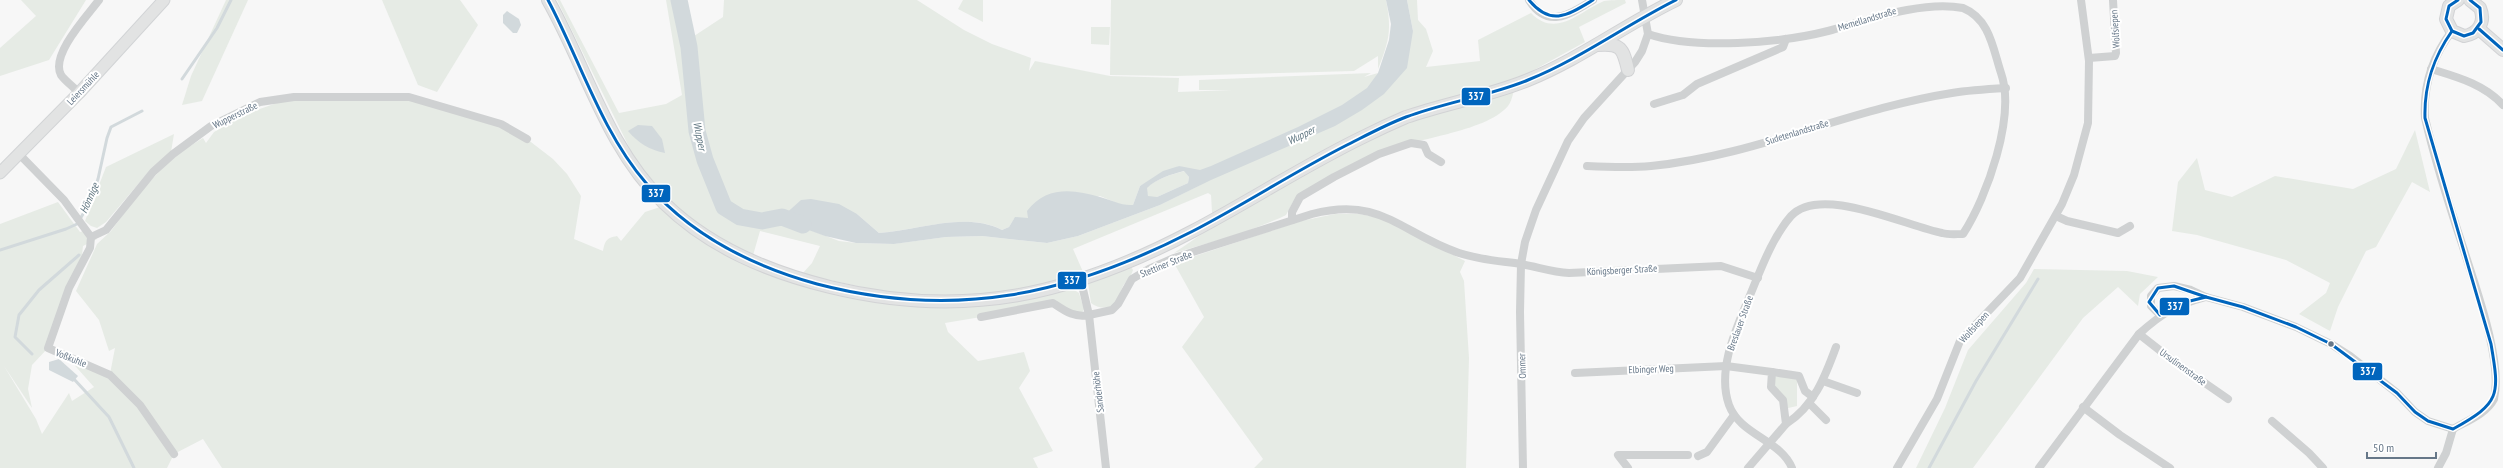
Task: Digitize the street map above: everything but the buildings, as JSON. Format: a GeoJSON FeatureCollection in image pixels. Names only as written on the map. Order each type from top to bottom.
{"type":"FeatureCollection","features":[{"type":"Feature","properties":{"kind":"main road","name":"Leiersmühle"},"geometry":{"type":"LineString","coordinates":[[0,173],[79,92],[164,0]]}},
{"type":"Feature","properties":{"kind":"main road"},"geometry":{"type":"LineString","coordinates":[[548,0],[615,140],[647,185],[668,207],[699,233],[751,261],[806,280],[881,297],[943,302],[1005,298],[1044,291],[1081,281],[1122,266],[1184,236],[1329,154],[1396,122],[1519,83],[1563,63],[1676,0]]}},
{"type":"Feature","properties":{"kind":"main road"},"geometry":{"type":"LineString","coordinates":[[2450,2],[2446,19],[2452,32],[2464,36],[2472,34],[2479,29],[2482,16],[2475,1]]}},
{"type":"Feature","properties":{"kind":"main road"},"geometry":{"type":"LineString","coordinates":[[2479,29],[2503,50]]}},
{"type":"Feature","properties":{"kind":"main road"},"geometry":{"type":"LineString","coordinates":[[1594,46],[1610,44],[1620,48],[1624,54],[1628,70]]}},
{"type":"Feature","properties":{"kind":"street"},"geometry":{"type":"LineString","coordinates":[[79,92],[61,75],[58,63],[77,29],[99,0]]}},
{"type":"Feature","properties":{"kind":"street"},"geometry":{"type":"LineString","coordinates":[[1529,0],[1542,13],[1557,17],[1570,14],[1593,0]]}},
{"type":"Feature","properties":{"kind":"street","name":"Wolfsiepen"},"geometry":{"type":"LineString","coordinates":[[1897,468],[1937,399],[1960,341],[1977,320],[2000,300],[2020,278],[2056,216],[2074,175],[2084,146],[2088,123],[2089,58],[2081,0]]}},
{"type":"Feature","properties":{"kind":"street","name":"Wolfsiepen"},"geometry":{"type":"LineString","coordinates":[[2089,58],[2115,56],[2113,0]]}},
{"type":"Feature","properties":{"kind":"street"},"geometry":{"type":"LineString","coordinates":[[1520,264],[1536,210],[1568,141],[1584,118],[1640,56],[1648,34],[1644,17],[1644,2]]}},
{"type":"Feature","properties":{"kind":"street","name":"Memellandstraße"},"geometry":{"type":"LineString","coordinates":[[1648,34],[1660,38],[1701,42],[1786,39],[1829,31],[1915,5],[1945,3],[1964,8],[1980,19],[1990,36],[2006,88],[2005,118],[2000,144],[1978,204],[1963,234],[1942,233],[1842,206],[1804,207],[1792,215],[1778,233],[1758,278]]}},
{"type":"Feature","properties":{"kind":"street"},"geometry":{"type":"LineString","coordinates":[[2438,468],[2446,453],[2453,429],[2484,411],[2494,399],[2500,378],[2490,321],[2463,248],[2426,122],[2425,97],[2431,69],[2439,49],[2452,32]]}},
{"type":"Feature","properties":{"kind":"street"},"geometry":{"type":"LineString","coordinates":[[1654,104],[1683,95],[1697,84],[1774,51],[1782,47],[1786,39]]}},
{"type":"Feature","properties":{"kind":"street"},"geometry":{"type":"LineString","coordinates":[[2431,69],[2474,84],[2494,95],[2503,105]]}},
{"type":"Feature","properties":{"kind":"street","name":"Sudetenlandstraße"},"geometry":{"type":"LineString","coordinates":[[1587,166],[1626,167],[1679,162],[1744,148],[1834,121],[1952,92],[2006,88]]}},
{"type":"Feature","properties":{"kind":"street","name":"Wupperstraße"},"geometry":{"type":"LineString","coordinates":[[91,237],[106,230],[153,172],[173,154],[211,126],[260,102],[294,97],[409,96],[501,124],[527,139]]}},
{"type":"Feature","properties":{"kind":"street"},"geometry":{"type":"LineString","coordinates":[[1292,220],[1292,212],[1300,197],[1379,154],[1411,143],[1424,145],[1428,154],[1441,162]]}},
{"type":"Feature","properties":{"kind":"street"},"geometry":{"type":"LineString","coordinates":[[19,154],[64,200],[76,214],[91,237]]}},
{"type":"Feature","properties":{"kind":"street","name":"Stettiner Straße"},"geometry":{"type":"LineString","coordinates":[[981,318],[1053,303],[1070,314],[1082,317],[1112,310],[1118,304],[1132,279],[1149,269],[1174,258],[1292,220],[1333,209],[1368,211],[1397,221],[1458,253],[1494,262],[1520,264]]}},
{"type":"Feature","properties":{"kind":"street"},"geometry":{"type":"LineString","coordinates":[[2056,216],[2067,222],[2118,232],[2130,226]]}},
{"type":"Feature","properties":{"kind":"street","name":"Voßkuhle"},"geometry":{"type":"LineString","coordinates":[[91,237],[88,254],[69,288],[48,348],[110,375],[140,405],[174,454]]}},
{"type":"Feature","properties":{"kind":"street","name":"Königsberger Straße"},"geometry":{"type":"LineString","coordinates":[[1520,264],[1548,272],[1569,273],[1721,266],[1758,278]]}},
{"type":"Feature","properties":{"kind":"street","name":"Ommer"},"geometry":{"type":"LineString","coordinates":[[1520,264],[1523,468]]}},
{"type":"Feature","properties":{"kind":"street","name":"Breslauer Straße"},"geometry":{"type":"LineString","coordinates":[[1758,278],[1732,340],[1726,366],[1725,389],[1734,415],[1750,431],[1788,460],[1792,468]]}},
{"type":"Feature","properties":{"kind":"street"},"geometry":{"type":"LineString","coordinates":[[1081,281],[1089,315]]}},
{"type":"Feature","properties":{"kind":"street"},"geometry":{"type":"LineString","coordinates":[[2160,315],[2150,302],[2151,296],[2158,288],[2174,286],[2191,290],[2206,297],[2243,307],[2296,327],[2331,344],[2376,376],[2414,412],[2428,421],[2453,429]]}},
{"type":"Feature","properties":{"kind":"street"},"geometry":{"type":"LineString","coordinates":[[2039,468],[2083,407],[2139,334],[2160,315],[2178,304],[2206,297]]}},
{"type":"Feature","properties":{"kind":"street","name":"Sanderhöhe"},"geometry":{"type":"LineString","coordinates":[[1089,315],[1106,468]]}},
{"type":"Feature","properties":{"kind":"street","name":"Ursulinenstraße"},"geometry":{"type":"LineString","coordinates":[[2139,334],[2176,363],[2228,399]]}},
{"type":"Feature","properties":{"kind":"street"},"geometry":{"type":"LineString","coordinates":[[1748,468],[1786,424],[1800,415],[1811,400],[1823,381],[1836,347]]}},
{"type":"Feature","properties":{"kind":"street","name":"Elbinger Weg"},"geometry":{"type":"LineString","coordinates":[[1575,373],[1726,366],[1799,376],[1805,391],[1811,400]]}},
{"type":"Feature","properties":{"kind":"street"},"geometry":{"type":"LineString","coordinates":[[1772,372],[1771,387],[1784,400],[1786,424]]}},
{"type":"Feature","properties":{"kind":"street"},"geometry":{"type":"LineString","coordinates":[[1823,381],[1857,393]]}},
{"type":"Feature","properties":{"kind":"street"},"geometry":{"type":"LineString","coordinates":[[1811,400],[1826,420]]}},
{"type":"Feature","properties":{"kind":"street"},"geometry":{"type":"LineString","coordinates":[[2083,407],[2120,435],[2170,468]]}},
{"type":"Feature","properties":{"kind":"street"},"geometry":{"type":"LineString","coordinates":[[1698,456],[1707,452],[1734,415]]}},
{"type":"Feature","properties":{"kind":"street"},"geometry":{"type":"LineString","coordinates":[[2272,421],[2309,453],[2323,468]]}},
{"type":"Feature","properties":{"kind":"street"},"geometry":{"type":"LineString","coordinates":[[1628,468],[1618,455],[1688,455]]}},
{"type":"Feature","properties":{"kind":"shaded area"},"geometry":{"type":"Polygon","coordinates":[[[21,0],[86,0],[49,60],[0,76],[0,48],[36,16],[21,0]]]}},
{"type":"Feature","properties":{"kind":"shaded area"},"geometry":{"type":"Polygon","coordinates":[[[226,0],[248,0],[202,101],[182,105],[191,76],[226,0]]]}},
{"type":"Feature","properties":{"kind":"shaded area"},"geometry":{"type":"Polygon","coordinates":[[[382,0],[460,0],[478,25],[437,92],[418,85],[382,0]]]}},
{"type":"Feature","properties":{"kind":"shaded area"},"geometry":{"type":"Polygon","coordinates":[[[557,0],[560,0],[619,113],[666,104],[682,95],[666,0],[679,0],[688,40],[723,17],[724,0],[917,0],[964,30],[992,44],[1031,58],[1029,71],[1035,61],[1110,76],[1179,78],[1178,92],[1232,90],[1199,90],[1199,80],[1371,73],[1364,77],[1378,73],[1376,76],[1413,31],[1407,0],[1417,0],[1418,20],[1426,29],[1433,51],[1426,67],[1480,61],[1478,40],[1531,13],[1540,20],[1550,24],[1568,20],[1604,1],[1625,0],[1626,3],[1579,27],[1585,42],[1516,80],[1508,106],[1497,115],[1483,123],[1466,129],[1392,148],[1378,154],[1293,202],[1286,215],[1280,218],[1240,234],[1174,253],[1218,223],[1212,212],[1211,195],[1208,193],[1073,249],[1084,274],[1030,290],[955,297],[894,294],[802,274],[812,263],[820,246],[760,231],[750,266],[930,306],[979,306],[1073,289],[1079,293],[1084,309],[1082,313],[1071,312],[1054,300],[981,317],[945,323],[948,332],[978,361],[1024,352],[1030,371],[1019,388],[1053,451],[1033,458],[1038,468],[222,468],[203,439],[174,454],[167,468],[0,468],[0,224],[58,202],[80,232],[87,230],[97,239],[83,246],[82,255],[48,348],[32,365],[28,389],[32,408],[4,366],[36,419],[42,434],[69,393],[72,401],[94,387],[69,359],[110,374],[115,348],[109,351],[99,320],[76,291],[97,244],[111,231],[139,193],[174,156],[203,138],[206,143],[214,132],[245,114],[294,97],[409,97],[501,124],[527,139],[553,159],[567,174],[581,196],[574,239],[603,251],[605,242],[608,239],[617,236],[621,241],[645,212],[660,207],[657,189],[628,152],[630,149],[557,0]],[[1179,166],[1140,186],[1133,205],[1124,206],[1100,196],[1028,218],[1014,219],[1009,227],[1002,230],[973,222],[957,222],[879,233],[857,214],[805,228],[839,241],[856,243],[893,244],[946,237],[982,236],[1047,243],[1078,236],[1160,205],[1200,185],[1185,172],[1189,177],[1188,183],[1157,197],[1148,197],[1146,188],[1154,182],[1164,177],[1185,171],[1179,166]]]}},
{"type":"Feature","properties":{"kind":"shaded area"},"geometry":{"type":"Polygon","coordinates":[[[963,0],[983,0],[983,22],[958,9],[963,0]]]}},
{"type":"Feature","properties":{"kind":"shaded area"},"geometry":{"type":"Polygon","coordinates":[[[1111,0],[1386,0],[1389,28],[1385,51],[1378,69],[1378,56],[1354,71],[1176,76],[1110,75],[1111,0]]]}},
{"type":"Feature","properties":{"kind":"shaded area"},"geometry":{"type":"Polygon","coordinates":[[[1091,27],[1110,27],[1109,45],[1091,44],[1091,27]]]}},
{"type":"Feature","properties":{"kind":"shaded area"},"geometry":{"type":"Polygon","coordinates":[[[2415,130],[2430,192],[2412,182],[2376,247],[2366,251],[2338,307],[2330,331],[2299,314],[2326,293],[2330,283],[2286,260],[2197,235],[2172,231],[2178,182],[2197,158],[2205,190],[2232,197],[2275,176],[2353,189],[2396,169],[2415,130]]]}},
{"type":"Feature","properties":{"kind":"shaded area"},"geometry":{"type":"Polygon","coordinates":[[[174,134],[171,152],[150,170],[106,222],[97,228],[91,226],[85,221],[106,167],[174,134]]]}},
{"type":"Feature","properties":{"kind":"shaded area"},"geometry":{"type":"Polygon","coordinates":[[[1335,214],[1359,214],[1381,218],[1465,261],[1460,272],[1464,281],[1469,358],[1466,468],[1254,468],[1263,459],[1182,347],[1204,317],[1174,263],[1301,221],[1335,214]]]}},
{"type":"Feature","properties":{"kind":"shaded area"},"geometry":{"type":"Polygon","coordinates":[[[1131,267],[1133,270],[1123,286],[1115,305],[1105,308],[1091,303],[1088,283],[1131,267]]]}},
{"type":"Feature","properties":{"kind":"shaded area"},"geometry":{"type":"Polygon","coordinates":[[[2034,269],[2127,271],[2158,277],[2140,294],[2138,306],[2118,287],[2083,318],[1973,468],[1916,468],[1945,408],[1968,350],[2026,283],[2034,269]]]}},
{"type":"Feature","properties":{"kind":"shaded area"},"geometry":{"type":"Polygon","coordinates":[[[1775,377],[1797,377],[1797,406],[1788,408],[1784,396],[1775,388],[1775,377]]]}},
{"type":"Feature","properties":{"kind":"water"},"geometry":{"type":"Polygon","coordinates":[[[1386,0],[1407,0],[1413,31],[1407,68],[1384,94],[1362,110],[1335,126],[1211,180],[1160,205],[1078,236],[1047,243],[982,236],[946,237],[894,244],[856,243],[825,236],[784,221],[782,217],[801,200],[811,199],[839,204],[857,214],[879,233],[957,222],[972,222],[1002,230],[1009,227],[1015,217],[1028,218],[1027,211],[1034,203],[1051,193],[1070,191],[1080,192],[1120,204],[1133,205],[1140,186],[1163,171],[1179,166],[1200,170],[1211,166],[1298,127],[1342,105],[1367,88],[1378,73],[1389,40],[1391,24],[1386,0]],[[1184,171],[1159,179],[1147,188],[1148,196],[1157,197],[1188,183],[1189,177],[1184,171]]]}},
{"type":"Feature","properties":{"kind":"water"},"geometry":{"type":"Polygon","coordinates":[[[507,11],[519,19],[521,25],[517,33],[513,33],[503,23],[503,15],[507,11]]]}},
{"type":"Feature","properties":{"kind":"water"},"geometry":{"type":"Polygon","coordinates":[[[638,125],[652,126],[662,139],[665,153],[654,150],[645,145],[628,131],[638,125]]]}},
{"type":"Feature","properties":{"kind":"water"},"geometry":{"type":"Polygon","coordinates":[[[59,359],[78,376],[73,382],[49,370],[49,362],[59,359]]]}},
{"type":"Feature","properties":{"kind":"waterway","name":"Hönnige"},"geometry":{"type":"LineString","coordinates":[[182,79],[217,28],[231,0]]}},
{"type":"Feature","properties":{"kind":"waterway","name":"Wupper"},"geometry":{"type":"LineString","coordinates":[[679,0],[689,47],[697,131],[705,160],[724,207],[740,217],[762,221],[782,217],[803,225]]}},
{"type":"Feature","properties":{"kind":"waterway","name":"Hönnige"},"geometry":{"type":"LineString","coordinates":[[0,250],[66,229],[77,224],[89,204],[98,179],[107,138],[111,127],[142,111]]}},
{"type":"Feature","properties":{"kind":"waterway"},"geometry":{"type":"LineString","coordinates":[[32,354],[15,337],[19,315],[39,290],[79,255]]}},
{"type":"Feature","properties":{"kind":"waterway"},"geometry":{"type":"LineString","coordinates":[[1929,468],[1976,381],[2038,279]]}},
{"type":"Feature","properties":{"kind":"waterway"},"geometry":{"type":"LineString","coordinates":[[73,378],[109,417],[134,468]]}},
{"type":"Feature","properties":{"kind":"transit line","name":"337"},"geometry":{"type":"LineString","coordinates":[[548,0],[592,94],[616,141],[630,163],[646,183],[683,219],[724,247],[746,258],[793,277],[817,284],[868,295],[917,300],[964,300],[1010,295],[1056,285],[1101,271],[1147,253],[1212,221],[1326,156],[1383,127],[1406,117],[1436,107],[1513,86],[1547,72],[1676,0]]}},
{"type":"Feature","properties":{"kind":"transit line","name":"337"},"geometry":{"type":"LineString","coordinates":[[1529,0],[1545,14],[1552,16],[1568,14],[1593,0]]}},
{"type":"Feature","properties":{"kind":"transit line","name":"337"},"geometry":{"type":"LineString","coordinates":[[2458,0],[2449,6],[2446,19],[2452,31],[2464,36],[2473,33],[2481,22],[2480,8],[2470,0]]}},
{"type":"Feature","properties":{"kind":"transit line","name":"337"},"geometry":{"type":"LineString","coordinates":[[2479,29],[2503,50]]}},
{"type":"Feature","properties":{"kind":"transit line","name":"337"},"geometry":{"type":"LineString","coordinates":[[2206,297],[2243,307],[2296,327],[2331,344],[2397,393],[2415,412],[2428,421],[2453,429],[2480,412],[2488,404],[2493,396],[2495,387],[2494,362],[2491,344],[2425,118],[2426,94],[2431,72],[2445,41],[2452,31]]}},
{"type":"Feature","properties":{"kind":"transit line","name":"337"},"geometry":{"type":"LineString","coordinates":[[2174,286],[2206,297],[2178,304],[2160,315],[2149,302],[2158,288],[2174,286]]}}]}
